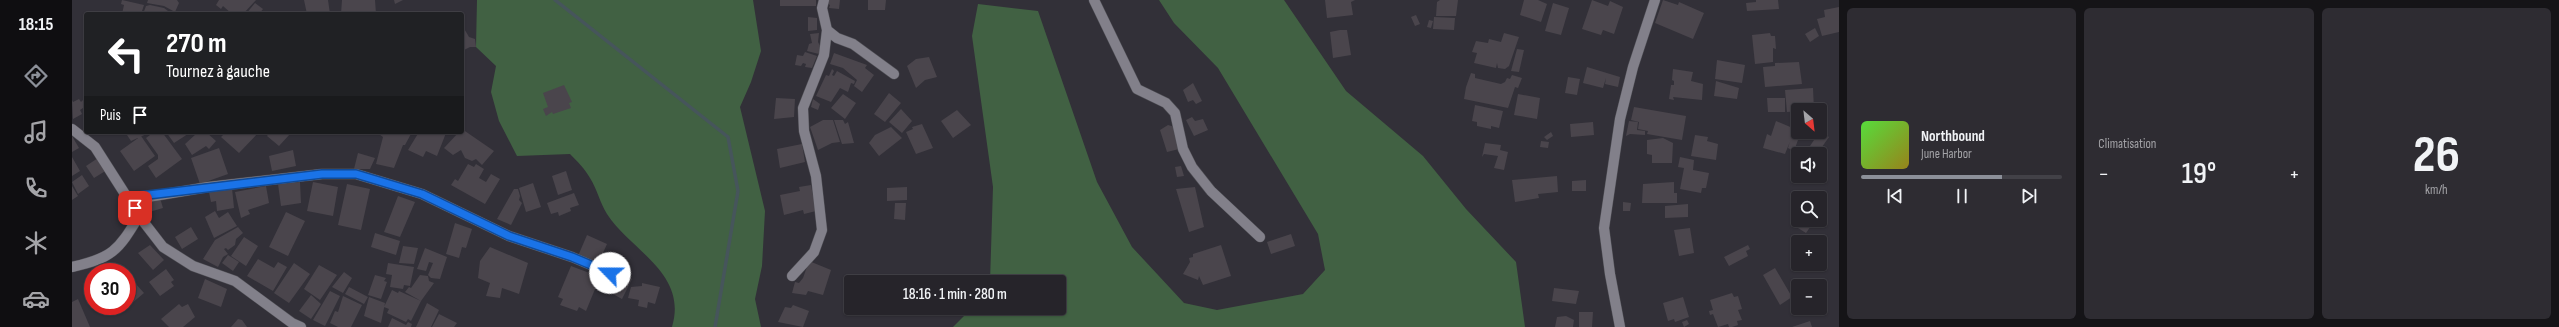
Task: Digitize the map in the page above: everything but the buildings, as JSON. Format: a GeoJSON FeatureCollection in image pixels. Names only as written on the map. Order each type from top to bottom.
{"type":"FeatureCollection","features":[{"type":"Feature","properties":{"kind":"street"},"geometry":{"type":"LineString","coordinates":[[792,276],[814,252],[822,230],[818,189],[804,131],[803,108],[824,55],[827,30],[822,8],[824,0]]}},
{"type":"Feature","properties":{"kind":"street"},"geometry":{"type":"LineString","coordinates":[[1094,0],[1137,89],[1166,103],[1175,113],[1183,149],[1192,167],[1211,191],[1260,237]]}},
{"type":"Feature","properties":{"kind":"street"},"geometry":{"type":"LineString","coordinates":[[1620,327],[1610,274],[1604,228],[1620,119],[1633,67],[1655,0]]}},
{"type":"Feature","properties":{"kind":"street"},"geometry":{"type":"LineString","coordinates":[[827,30],[837,38],[853,44],[894,74]]}},
{"type":"Feature","properties":{"kind":"street"},"geometry":{"type":"LineString","coordinates":[[72,129],[95,147],[139,216],[163,247],[192,266],[235,281],[287,325],[301,327]]}},
{"type":"Feature","properties":{"kind":"street"},"geometry":{"type":"LineString","coordinates":[[130,200],[208,187],[322,174],[356,174],[422,194],[509,236],[572,257],[610,273]]}},
{"type":"Feature","properties":{"kind":"street"},"geometry":{"type":"LineString","coordinates":[[72,267],[109,256],[122,245],[139,216]]}},
{"type":"Feature","properties":{"kind":"green space"},"geometry":{"type":"Polygon","coordinates":[[[477,0],[753,0],[761,51],[751,82],[740,107],[765,211],[762,266],[755,299],[761,327],[672,327],[675,308],[672,292],[665,277],[617,227],[607,214],[586,171],[578,162],[570,154],[517,156],[499,121],[491,92],[496,66],[476,47],[477,0]]]}},
{"type":"Feature","properties":{"kind":"green space"},"geometry":{"type":"Polygon","coordinates":[[[1159,0],[1284,0],[1346,91],[1423,156],[1466,209],[1516,262],[1525,327],[953,327],[965,315],[1066,315],[1066,275],[990,275],[993,187],[972,36],[978,4],[1038,11],[1097,182],[1132,247],[1184,303],[1217,310],[1303,294],[1325,270],[1318,234],[1218,68],[1174,23],[1159,0]]]}},
{"type":"Feature","properties":{"kind":"waterway"},"geometry":{"type":"LineString","coordinates":[[555,0],[728,137],[738,191],[715,327]]}},
{"type":"Feature","properties":{"kind":"route"},"geometry":{"type":"LineString","coordinates":[[135,208],[130,200],[140,196],[322,174],[356,174],[422,194],[509,236],[572,257],[610,273]]}}]}
